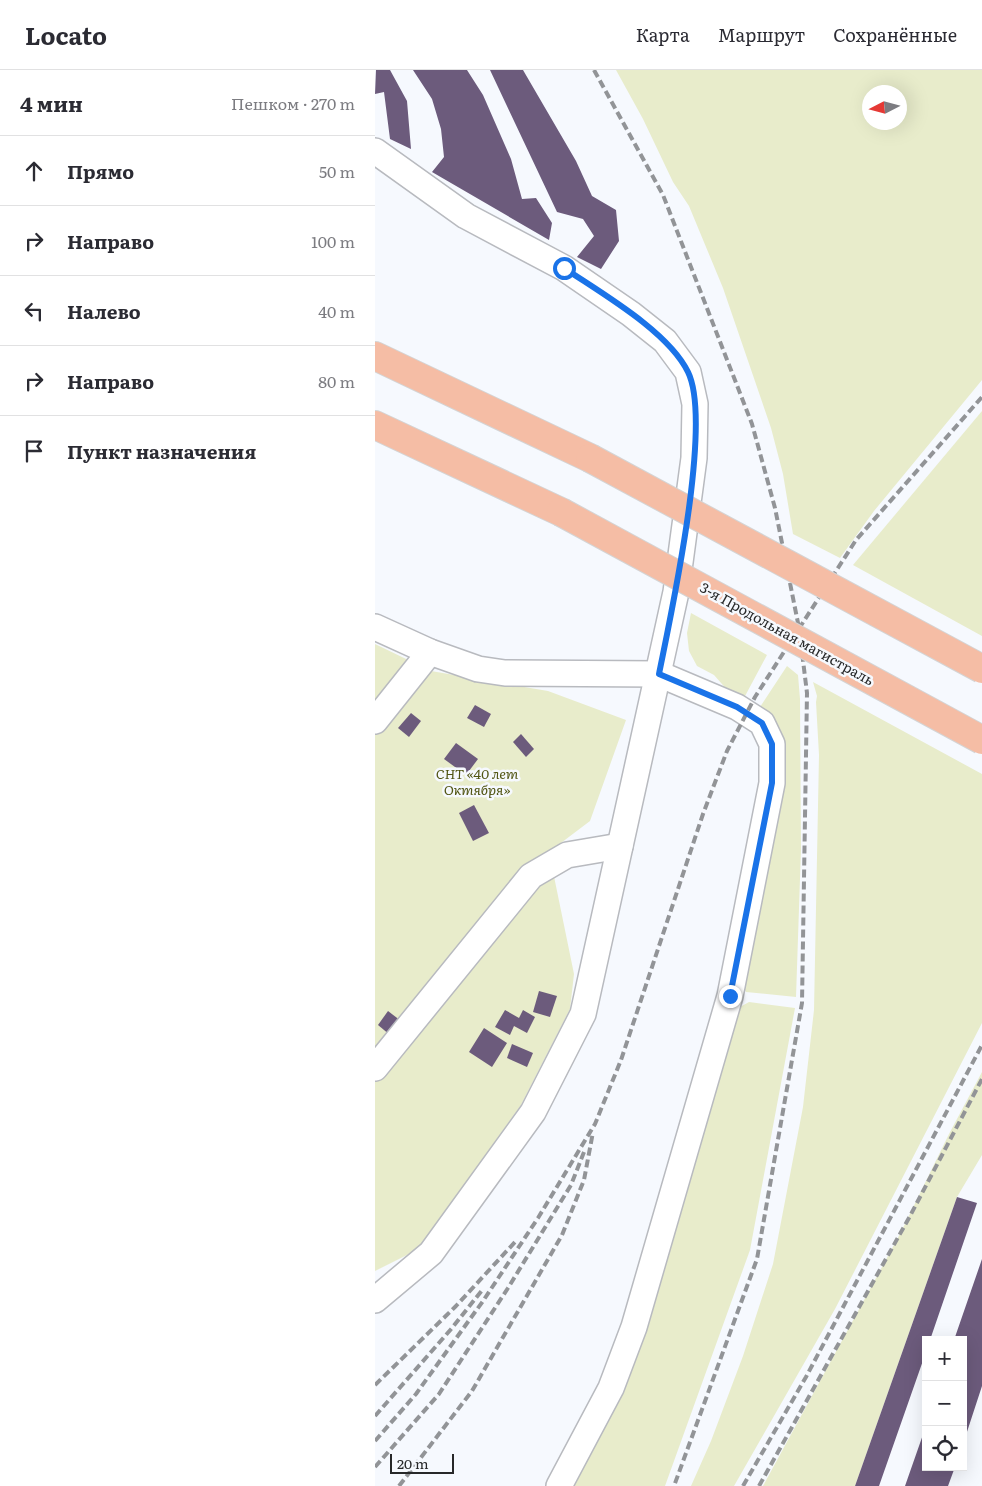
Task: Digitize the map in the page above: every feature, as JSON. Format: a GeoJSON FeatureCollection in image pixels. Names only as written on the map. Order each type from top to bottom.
{"type":"FeatureCollection","features":[{"type":"Feature","properties":{"kind":"highway"},"geometry":{"type":"LineString","coordinates":[[375,356],[590,458],[982,669]]}},
{"type":"Feature","properties":{"kind":"highway","name":"3-я Продольная магистраль"},"geometry":{"type":"LineString","coordinates":[[375,425],[561,512],[982,740]]}},
{"type":"Feature","properties":{"kind":"street"},"geometry":{"type":"LineString","coordinates":[[375,152],[466,216],[564,268],[631,314],[665,341],[688,372],[695,404],[694,458],[676,592],[583,1014],[533,1112],[431,1254],[375,1300]]}},
{"type":"Feature","properties":{"kind":"street"},"geometry":{"type":"LineString","coordinates":[[375,627],[430,652],[478,669],[505,673],[659,674],[737,707],[762,723],[772,744],[772,783],[730,996],[634,1327],[611,1388],[559,1486]]}},
{"type":"Feature","properties":{"kind":"street"},"geometry":{"type":"LineString","coordinates":[[375,721],[430,652]]}},
{"type":"Feature","properties":{"kind":"street"},"geometry":{"type":"LineString","coordinates":[[375,1068],[531,876],[567,855],[620,846]]}},
{"type":"Feature","properties":{"kind":"green space"},"geometry":{"type":"Polygon","coordinates":[[[616,70],[982,70],[982,380],[874,511],[840,558],[793,534],[783,474],[771,428],[723,288],[689,206],[673,182],[643,119],[616,70]]]}},
{"type":"Feature","properties":{"kind":"green space"},"geometry":{"type":"Polygon","coordinates":[[[982,411],[982,636],[853,565],[982,411]]]}},
{"type":"Feature","properties":{"kind":"green space"},"geometry":{"type":"Polygon","coordinates":[[[691,613],[767,655],[744,698],[729,692],[714,675],[697,666],[689,651],[687,633],[691,613]]]}},
{"type":"Feature","properties":{"kind":"green space","name":"СНТ «40 лет Октября»"},"geometry":{"type":"Polygon","coordinates":[[[375,644],[431,671],[548,691],[626,720],[590,821],[549,852],[574,974],[570,1009],[521,1105],[419,1249],[375,1271],[375,644]]]}},
{"type":"Feature","properties":{"kind":"green space"},"geometry":{"type":"Polygon","coordinates":[[[787,666],[798,675],[800,699],[801,849],[796,997],[746,992],[741,983],[773,719],[760,707],[787,666]]]}},
{"type":"Feature","properties":{"kind":"green space"},"geometry":{"type":"Polygon","coordinates":[[[813,682],[982,774],[982,1023],[835,1309],[734,1486],[691,1486],[711,1441],[743,1356],[773,1264],[803,1107],[814,1010],[819,755],[817,696],[813,682]]]}},
{"type":"Feature","properties":{"kind":"green space"},"geometry":{"type":"Polygon","coordinates":[[[749,1002],[795,1008],[750,1250],[665,1486],[559,1486],[689,1180],[740,1007],[749,1002]]]}},
{"type":"Feature","properties":{"kind":"green space"},"geometry":{"type":"Polygon","coordinates":[[[982,1072],[982,1155],[957,1197],[855,1486],[763,1486],[901,1232],[982,1072]]]}},
{"type":"Feature","properties":{"kind":"building"},"geometry":{"type":"Polygon","coordinates":[[[376,70],[390,70],[407,101],[411,149],[390,139],[384,92],[375,94],[376,70]]]}},
{"type":"Feature","properties":{"kind":"building"},"geometry":{"type":"Polygon","coordinates":[[[413,70],[467,70],[483,95],[511,159],[522,199],[536,198],[552,223],[549,240],[432,172],[444,157],[441,129],[432,99],[413,70]]]}},
{"type":"Feature","properties":{"kind":"building"},"geometry":{"type":"Polygon","coordinates":[[[490,70],[523,70],[576,161],[592,196],[616,210],[619,241],[601,269],[577,257],[594,236],[583,219],[557,212],[490,70]]]}},
{"type":"Feature","properties":{"kind":"building"},"geometry":{"type":"Polygon","coordinates":[[[475,705],[491,714],[484,727],[467,718],[475,705]]]}},
{"type":"Feature","properties":{"kind":"building"},"geometry":{"type":"Polygon","coordinates":[[[411,713],[421,721],[409,737],[398,728],[411,713]]]}},
{"type":"Feature","properties":{"kind":"building"},"geometry":{"type":"Polygon","coordinates":[[[521,734],[534,749],[526,757],[513,742],[521,734]]]}},
{"type":"Feature","properties":{"kind":"building"},"geometry":{"type":"Polygon","coordinates":[[[456,743],[478,759],[466,775],[444,759],[456,743]]]}},
{"type":"Feature","properties":{"kind":"building"},"geometry":{"type":"Polygon","coordinates":[[[474,805],[489,833],[473,841],[459,813],[474,805]]]}},
{"type":"Feature","properties":{"kind":"building"},"geometry":{"type":"Polygon","coordinates":[[[539,991],[557,996],[550,1017],[533,1012],[539,991]]]}},
{"type":"Feature","properties":{"kind":"building"},"geometry":{"type":"Polygon","coordinates":[[[505,1010],[519,1018],[523,1010],[535,1017],[527,1033],[514,1026],[510,1035],[495,1027],[505,1010]]]}},
{"type":"Feature","properties":{"kind":"building"},"geometry":{"type":"Polygon","coordinates":[[[388,1011],[401,1021],[390,1035],[378,1025],[388,1011]]]}},
{"type":"Feature","properties":{"kind":"building"},"geometry":{"type":"Polygon","coordinates":[[[484,1028],[507,1043],[492,1067],[469,1052],[484,1028]]]}},
{"type":"Feature","properties":{"kind":"building"},"geometry":{"type":"Polygon","coordinates":[[[512,1044],[533,1053],[527,1067],[507,1058],[512,1044]]]}},
{"type":"Feature","properties":{"kind":"building"},"geometry":{"type":"Polygon","coordinates":[[[957,1197],[977,1203],[931,1336],[922,1336],[922,1363],[879,1486],[855,1486],[957,1197]]]}},
{"type":"Feature","properties":{"kind":"building"},"geometry":{"type":"Polygon","coordinates":[[[982,1259],[982,1386],[967,1432],[967,1336],[955,1336],[982,1259]]]}},
{"type":"Feature","properties":{"kind":"building"},"geometry":{"type":"Polygon","coordinates":[[[922,1437],[922,1471],[954,1471],[948,1486],[905,1486],[922,1437]]]}},
{"type":"Feature","properties":{"kind":"railway"},"geometry":{"type":"LineString","coordinates":[[594,70],[663,195],[752,424],[775,508],[799,628],[807,693],[802,1003],[757,1259],[674,1486]]}},
{"type":"Feature","properties":{"kind":"railway"},"geometry":{"type":"LineString","coordinates":[[375,1441],[416,1394],[483,1301],[538,1218],[595,1124],[621,1060],[703,814],[727,751],[755,697],[856,540],[982,397]]}},
{"type":"Feature","properties":{"kind":"railway"},"geometry":{"type":"LineString","coordinates":[[743,1486],[806,1377],[982,1045]]}},
{"type":"Feature","properties":{"kind":"railway"},"geometry":{"type":"LineString","coordinates":[[759,1486],[910,1216],[982,1079]]}},
{"type":"Feature","properties":{"kind":"railway"},"geometry":{"type":"LineString","coordinates":[[399,1486],[472,1391],[562,1235],[584,1180],[593,1132]]}},
{"type":"Feature","properties":{"kind":"railway"},"geometry":{"type":"LineString","coordinates":[[375,1467],[439,1394],[508,1288],[571,1185],[584,1152]]}},
{"type":"Feature","properties":{"kind":"railway"},"geometry":{"type":"LineString","coordinates":[[375,1385],[456,1306],[515,1242]]}},
{"type":"Feature","properties":{"kind":"railway"},"geometry":{"type":"LineString","coordinates":[[375,1416],[452,1328],[483,1289]]}},
{"type":"Feature","properties":{"kind":"route"},"geometry":{"type":"LineString","coordinates":[[564,268],[631,314],[665,341],[688,372],[695,404],[694,458],[676,592],[659,674],[737,707],[762,723],[772,744],[772,783],[730,996]]}}]}
